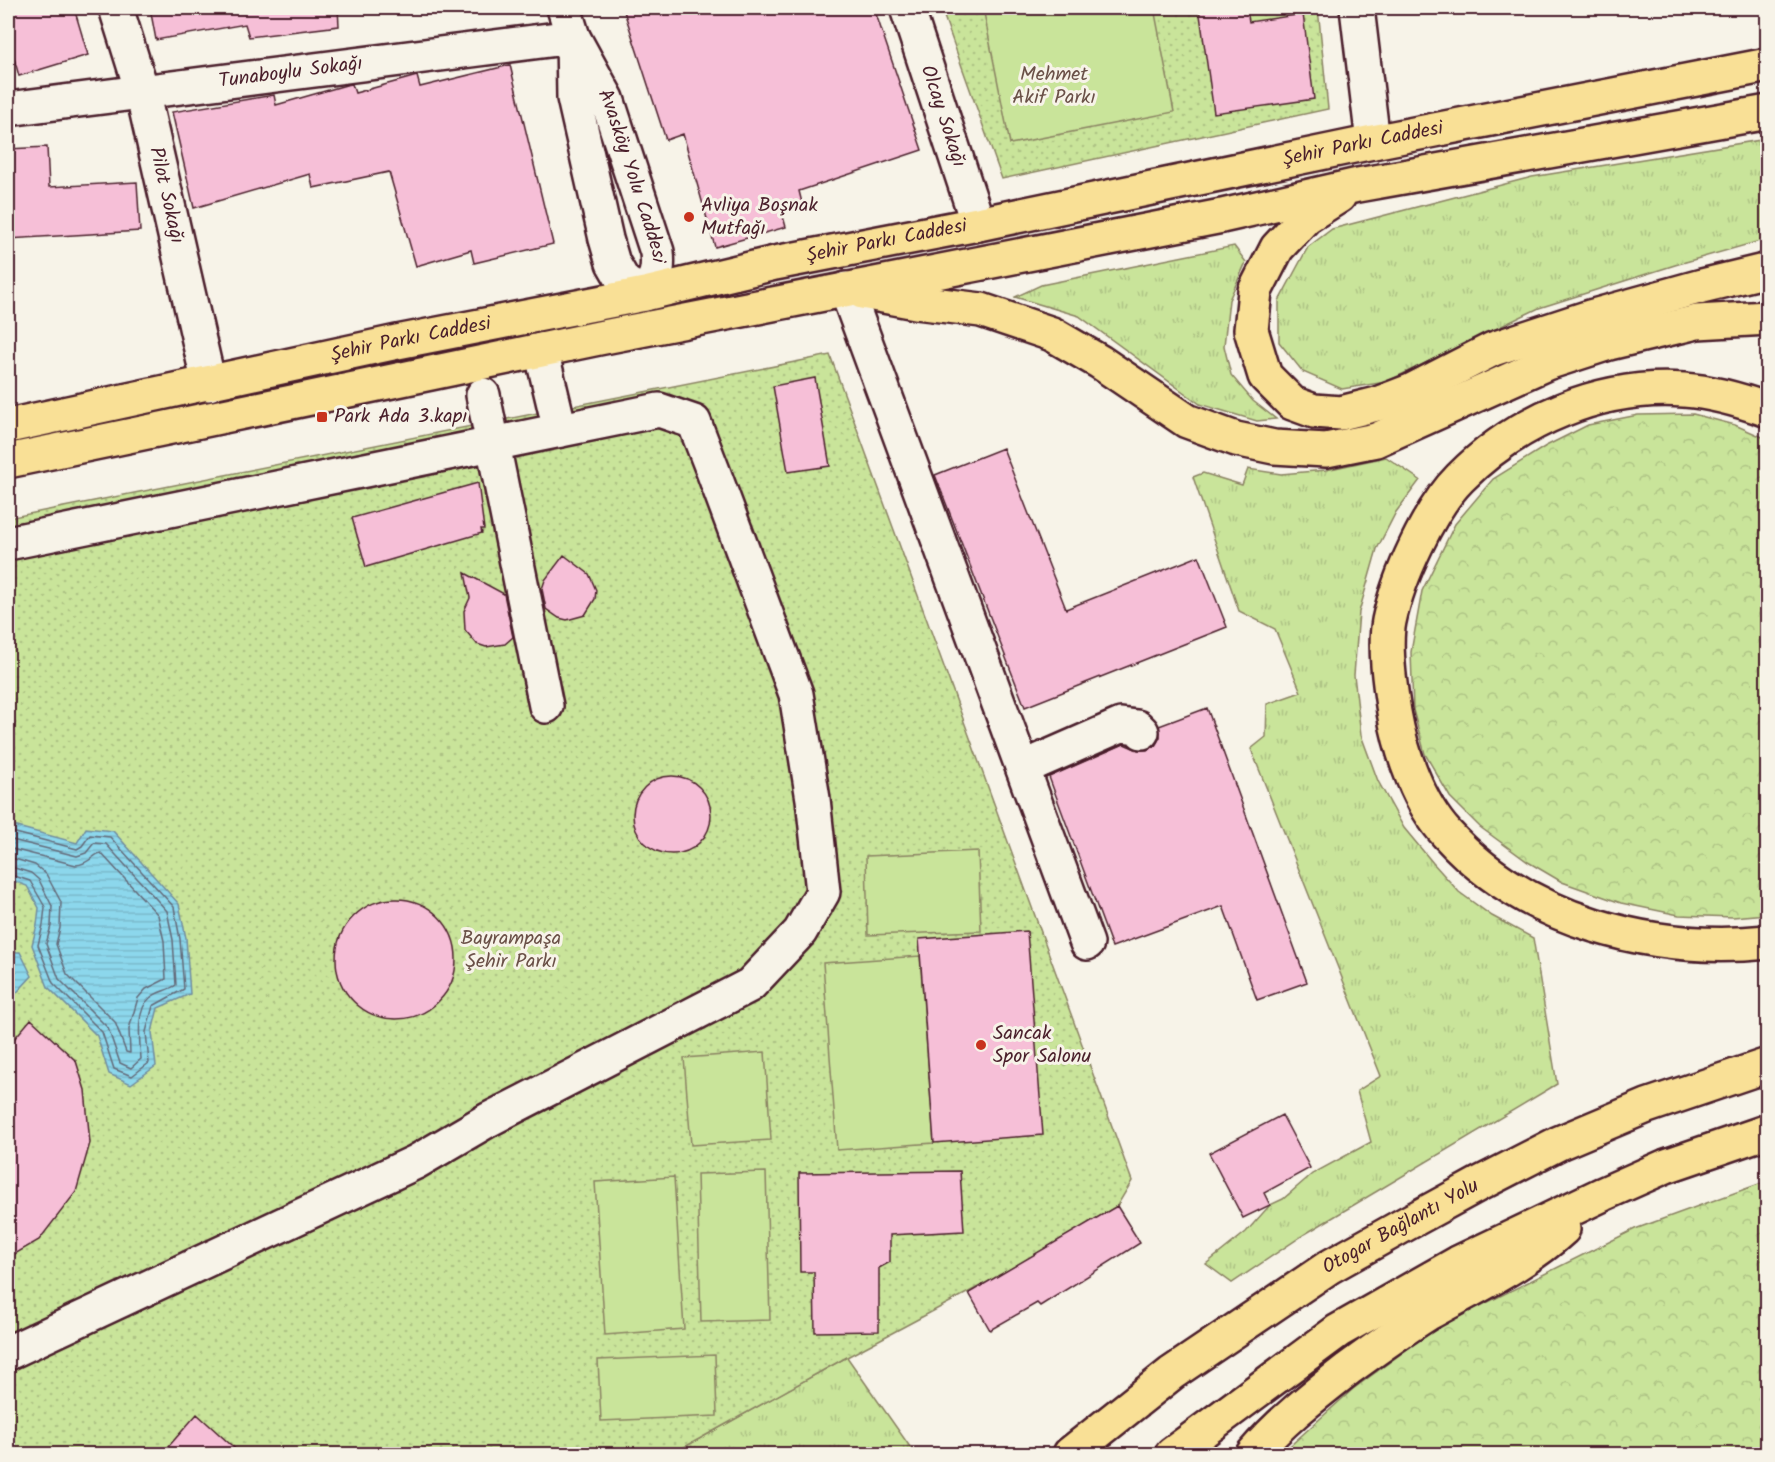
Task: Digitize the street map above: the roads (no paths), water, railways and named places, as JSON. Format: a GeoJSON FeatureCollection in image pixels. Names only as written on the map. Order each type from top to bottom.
{"type":"FeatureCollection","features":[{"type":"Feature","properties":{"kind":"main road","name":"Şehir Parkı Caddesi"},"geometry":{"type":"LineString","coordinates":[[8,426],[397,342],[645,294],[775,263],[978,225],[1373,142],[1767,65]]}},
{"type":"Feature","properties":{"kind":"main road","name":"Şehir Parkı Caddesi"},"geometry":{"type":"LineString","coordinates":[[8,462],[653,327],[1222,216],[1358,185],[1767,112]]}},
{"type":"Feature","properties":{"kind":"main road"},"geometry":{"type":"LineString","coordinates":[[1358,185],[1306,217],[1277,248],[1255,291],[1251,330],[1265,376],[1292,403],[1314,411],[1341,413],[1377,404],[1411,391],[1493,349],[1590,317],[1767,270]]}},
{"type":"Feature","properties":{"kind":"main road"},"geometry":{"type":"LineString","coordinates":[[846,289],[916,302],[981,310],[1052,334],[1100,362],[1187,421],[1236,440],[1274,447],[1326,450],[1376,440],[1546,363],[1610,343],[1697,322],[1767,318]]}},
{"type":"Feature","properties":{"kind":"main road"},"geometry":{"type":"LineString","coordinates":[[645,294],[653,327]]}},
{"type":"Feature","properties":{"kind":"main road"},"geometry":{"type":"LineString","coordinates":[[1767,410],[1733,398],[1684,390],[1636,390],[1590,400],[1559,411],[1524,428],[1459,479],[1428,522],[1406,568],[1389,622],[1389,680],[1398,733],[1419,791],[1446,833],[1489,874],[1542,905],[1582,921],[1631,934],[1668,941],[1710,945],[1767,942]]}},
{"type":"Feature","properties":{"kind":"main road","name":"Otogar Bağlantı Yolu"},"geometry":{"type":"LineString","coordinates":[[1070,1455],[1172,1373],[1329,1267],[1404,1225],[1559,1143],[1647,1106],[1767,1065]]}},
{"type":"Feature","properties":{"kind":"main road"},"geometry":{"type":"LineString","coordinates":[[1172,1455],[1338,1332],[1458,1263],[1603,1194],[1666,1167],[1767,1131]]}},
{"type":"Feature","properties":{"kind":"main road"},"geometry":{"type":"LineString","coordinates":[[1253,1455],[1288,1419],[1377,1348],[1554,1238],[1603,1194]]}},
{"type":"Feature","properties":{"kind":"street","name":"Pilot Sokağı"},"geometry":{"type":"LineString","coordinates":[[116,8],[142,91],[209,384]]}},
{"type":"Feature","properties":{"kind":"street","name":"Olcay Sokağı"},"geometry":{"type":"LineString","coordinates":[[907,8],[978,225]]}},
{"type":"Feature","properties":{"kind":"street"},"geometry":{"type":"LineString","coordinates":[[1357,8],[1373,142]]}},
{"type":"Feature","properties":{"kind":"street","name":"Tunaboylu Sokağı"},"geometry":{"type":"LineString","coordinates":[[8,109],[142,91],[569,22]]}},
{"type":"Feature","properties":{"kind":"street","name":"Avasköy Yolu Caddesi"},"geometry":{"type":"LineString","coordinates":[[569,22],[607,99],[657,252],[659,269],[645,294],[624,282],[613,262],[606,239],[574,98],[569,22]]}},
{"type":"Feature","properties":{"kind":"street"},"geometry":{"type":"LineString","coordinates":[[846,289],[1087,943]]}},
{"type":"Feature","properties":{"kind":"street"},"geometry":{"type":"LineString","coordinates":[[541,350],[560,430]]}},
{"type":"Feature","properties":{"kind":"street"},"geometry":{"type":"LineString","coordinates":[[483,395],[546,706]]}},
{"type":"Feature","properties":{"kind":"street"},"geometry":{"type":"LineString","coordinates":[[8,543],[659,410],[694,422],[796,694],[813,799],[824,892],[800,932],[750,985],[488,1120],[416,1162],[8,1353]]}},
{"type":"Feature","properties":{"kind":"street"},"geometry":{"type":"LineString","coordinates":[[1023,768],[1121,725],[1137,727],[1142,732]]}},
{"type":"Feature","properties":{"kind":"water"},"geometry":{"type":"Polygon","coordinates":[[[10,825],[77,843],[86,828],[113,831],[179,904],[186,938],[190,994],[158,1008],[152,1032],[156,1066],[131,1084],[109,1074],[97,1036],[48,987],[32,945],[39,908],[27,886],[8,879],[10,825]]]}},
{"type":"Feature","properties":{"kind":"water"},"geometry":{"type":"Polygon","coordinates":[[[8,952],[20,952],[32,976],[8,1002],[8,952]]]}},
{"type":"Feature","properties":{"kind":"place","name":"Avliya Boşnak Mutfağı"},"geometry":{"type":"Point","coordinates":[689,217]}},
{"type":"Feature","properties":{"kind":"place","name":"Park Ada 3.kapı"},"geometry":{"type":"Point","coordinates":[322,417]}},
{"type":"Feature","properties":{"kind":"place","name":"Sancak Spor Salonu"},"geometry":{"type":"Point","coordinates":[981,1045]}},
{"type":"Feature","properties":{"kind":"park label","name":"Mehmet Akif Parkı"},"geometry":{"type":"Point","coordinates":[1054,86]}},
{"type":"Feature","properties":{"kind":"park label","name":"Bayrampaşa Şehir Parkı"},"geometry":{"type":"Point","coordinates":[511,950]}}]}
